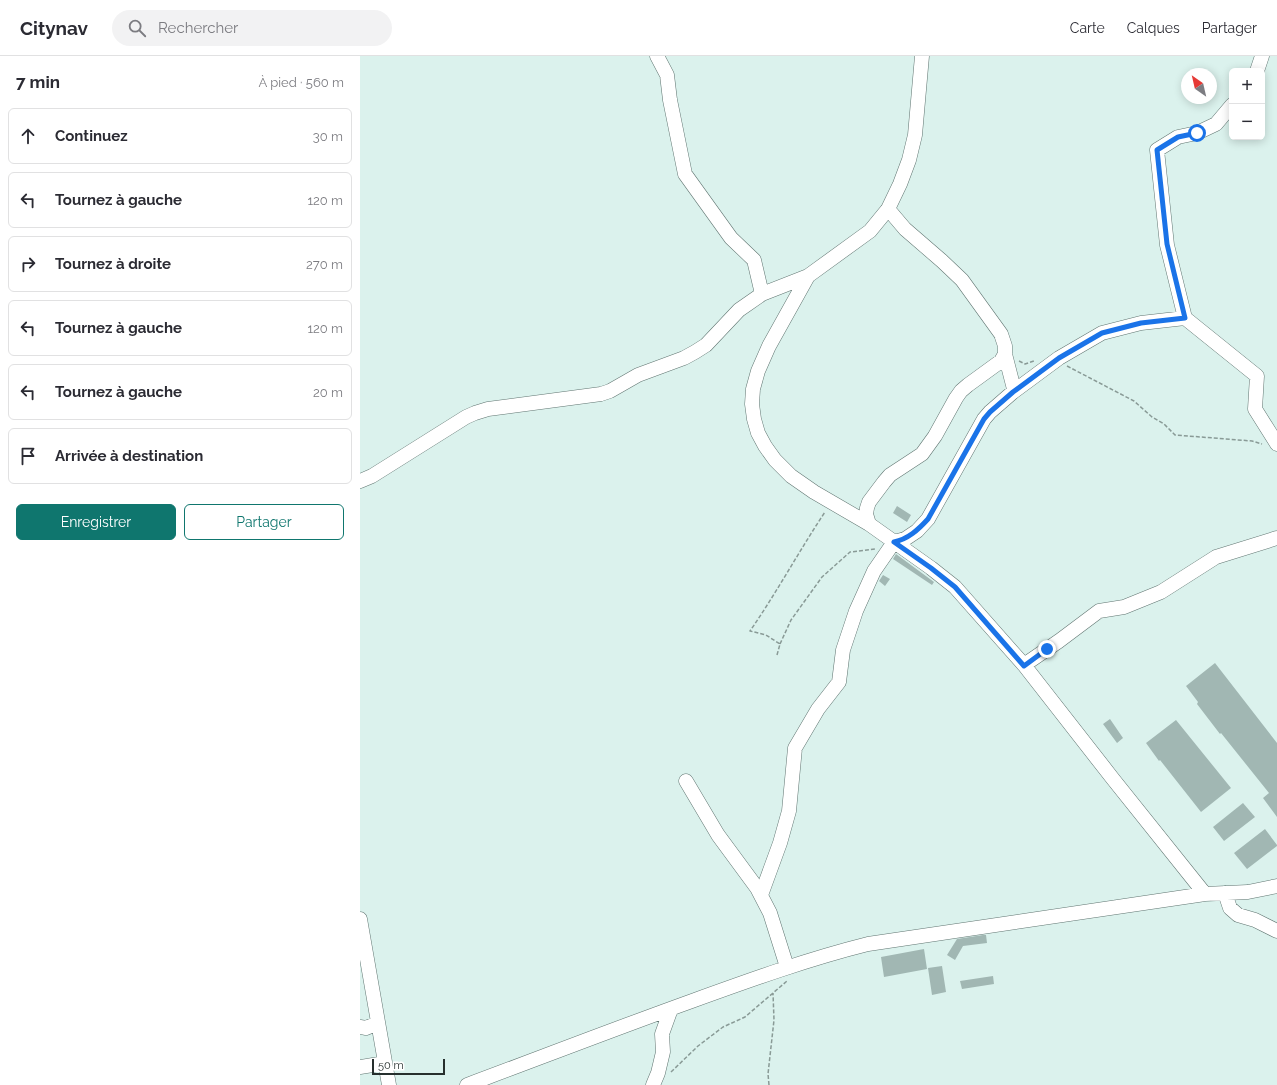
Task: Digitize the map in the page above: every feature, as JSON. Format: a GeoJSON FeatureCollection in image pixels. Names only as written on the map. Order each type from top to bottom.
{"type":"FeatureCollection","features":[{"type":"Feature","properties":{"kind":"street"},"geometry":{"type":"LineString","coordinates":[[657,56],[667,75],[670,100],[685,174],[731,238],[754,260],[762,294]]}},
{"type":"Feature","properties":{"kind":"street"},"geometry":{"type":"LineString","coordinates":[[360,481],[372,476],[466,417],[475,413],[488,409],[610,391],[638,375],[684,358],[706,345],[739,310],[762,294],[808,276],[870,231],[888,209],[910,160],[915,135],[922,56]]}},
{"type":"Feature","properties":{"kind":"street"},"geometry":{"type":"LineString","coordinates":[[1258,68],[1262,56]]}},
{"type":"Feature","properties":{"kind":"street"},"geometry":{"type":"LineString","coordinates":[[1229,109],[1216,124],[1197,133],[1178,137],[1157,150],[1167,244],[1185,318],[1257,376],[1255,410],[1271,444]]}},
{"type":"Feature","properties":{"kind":"street"},"geometry":{"type":"LineString","coordinates":[[888,209],[905,229],[962,280],[1001,334],[1014,386],[1013,392]]}},
{"type":"Feature","properties":{"kind":"street"},"geometry":{"type":"LineString","coordinates":[[808,276],[769,346],[758,371],[753,389],[752,404],[754,419],[758,433],[765,446],[775,460],[791,476],[869,524],[955,587],[1024,666],[1205,894]]}},
{"type":"Feature","properties":{"kind":"street"},"geometry":{"type":"LineString","coordinates":[[891,540],[905,539],[917,531],[928,519],[984,419],[1013,392],[1053,362],[1102,333],[1141,323],[1185,318]]}},
{"type":"Feature","properties":{"kind":"street"},"geometry":{"type":"LineString","coordinates":[[869,524],[866,514],[869,502],[884,482],[890,475],[922,454],[935,436],[961,391],[968,384],[1001,361],[1005,354]]}},
{"type":"Feature","properties":{"kind":"street"},"geometry":{"type":"LineString","coordinates":[[1024,666],[1099,611],[1124,607],[1161,592],[1216,557],[1277,538]]}},
{"type":"Feature","properties":{"kind":"street"},"geometry":{"type":"LineString","coordinates":[[761,895],[780,843],[789,811],[795,748],[818,709],[839,682],[843,650],[856,611],[874,571],[891,540]]}},
{"type":"Feature","properties":{"kind":"street"},"geometry":{"type":"LineString","coordinates":[[686,781],[718,835],[761,895],[770,913],[787,967]]}},
{"type":"Feature","properties":{"kind":"street"},"geometry":{"type":"LineString","coordinates":[[467,1085],[650,1016],[787,967],[868,944],[1205,894],[1248,892],[1277,886]]}},
{"type":"Feature","properties":{"kind":"street"},"geometry":{"type":"LineString","coordinates":[[1225,893],[1230,908],[1238,915],[1255,920],[1277,931]]}},
{"type":"Feature","properties":{"kind":"street"},"geometry":{"type":"LineString","coordinates":[[360,919],[389,1085]]}},
{"type":"Feature","properties":{"kind":"street"},"geometry":{"type":"LineString","coordinates":[[653,1085],[658,1073],[663,1052],[662,1034],[671,1009]]}},
{"type":"Feature","properties":{"kind":"street"},"geometry":{"type":"LineString","coordinates":[[360,1027],[366,1028],[378,1023]]}},
{"type":"Feature","properties":{"kind":"street"},"geometry":{"type":"LineString","coordinates":[[360,1067],[385,1063]]}},
{"type":"Feature","properties":{"kind":"path"},"geometry":{"type":"LineString","coordinates":[[1005,354],[1025,364],[1036,360],[1053,362],[1069,367],[1134,401],[1175,434],[1271,444]]}},
{"type":"Feature","properties":{"kind":"path"},"geometry":{"type":"LineString","coordinates":[[780,644],[766,636],[750,631],[770,603],[790,566],[832,502]]}},
{"type":"Feature","properties":{"kind":"path"},"geometry":{"type":"LineString","coordinates":[[778,655],[780,644],[791,620],[822,577],[850,552],[875,549],[891,540]]}},
{"type":"Feature","properties":{"kind":"path"},"geometry":{"type":"LineString","coordinates":[[669,1074],[698,1046],[723,1028],[745,1017],[790,978],[787,967]]}},
{"type":"Feature","properties":{"kind":"path"},"geometry":{"type":"LineString","coordinates":[[769,1085],[768,1074],[774,1020],[773,993]]}},
{"type":"Feature","properties":{"kind":"building"},"geometry":{"type":"Polygon","coordinates":[[[897,506],[911,515],[907,522],[893,513],[897,506]]]}},
{"type":"Feature","properties":{"kind":"building"},"geometry":{"type":"Polygon","coordinates":[[[896,554],[934,582],[932,585],[893,559],[896,554]]]}},
{"type":"Feature","properties":{"kind":"building"},"geometry":{"type":"Polygon","coordinates":[[[883,575],[890,579],[885,586],[879,581],[883,575]]]}},
{"type":"Feature","properties":{"kind":"building"},"geometry":{"type":"Polygon","coordinates":[[[1215,663],[1277,743],[1277,817],[1263,798],[1269,793],[1221,733],[1220,734],[1197,704],[1198,702],[1186,686],[1215,663]]]}},
{"type":"Feature","properties":{"kind":"building"},"geometry":{"type":"Polygon","coordinates":[[[1110,719],[1123,738],[1117,743],[1103,724],[1110,719]]]}},
{"type":"Feature","properties":{"kind":"building"},"geometry":{"type":"Polygon","coordinates":[[[1176,720],[1231,788],[1201,812],[1146,743],[1176,720]]]}},
{"type":"Feature","properties":{"kind":"building"},"geometry":{"type":"Polygon","coordinates":[[[1243,803],[1255,817],[1224,841],[1213,827],[1243,803]]]}},
{"type":"Feature","properties":{"kind":"building"},"geometry":{"type":"Polygon","coordinates":[[[1265,829],[1277,846],[1247,869],[1234,853],[1265,829]]]}},
{"type":"Feature","properties":{"kind":"building"},"geometry":{"type":"Polygon","coordinates":[[[986,935],[987,943],[963,946],[955,960],[947,955],[957,939],[986,935]]]}},
{"type":"Feature","properties":{"kind":"building"},"geometry":{"type":"Polygon","coordinates":[[[924,949],[927,969],[884,977],[881,957],[924,949]]]}},
{"type":"Feature","properties":{"kind":"building"},"geometry":{"type":"Polygon","coordinates":[[[942,966],[946,992],[932,995],[928,968],[942,966]]]}},
{"type":"Feature","properties":{"kind":"building"},"geometry":{"type":"Polygon","coordinates":[[[993,976],[994,984],[962,989],[960,981],[993,976]]]}},
{"type":"Feature","properties":{"kind":"route"},"geometry":{"type":"LineString","coordinates":[[1047,649],[1024,666],[955,587],[894,542],[905,539],[917,531],[928,519],[984,419],[1013,392],[1059,358],[1102,333],[1141,323],[1185,318],[1167,244],[1157,150],[1178,137],[1197,133]]}}]}
